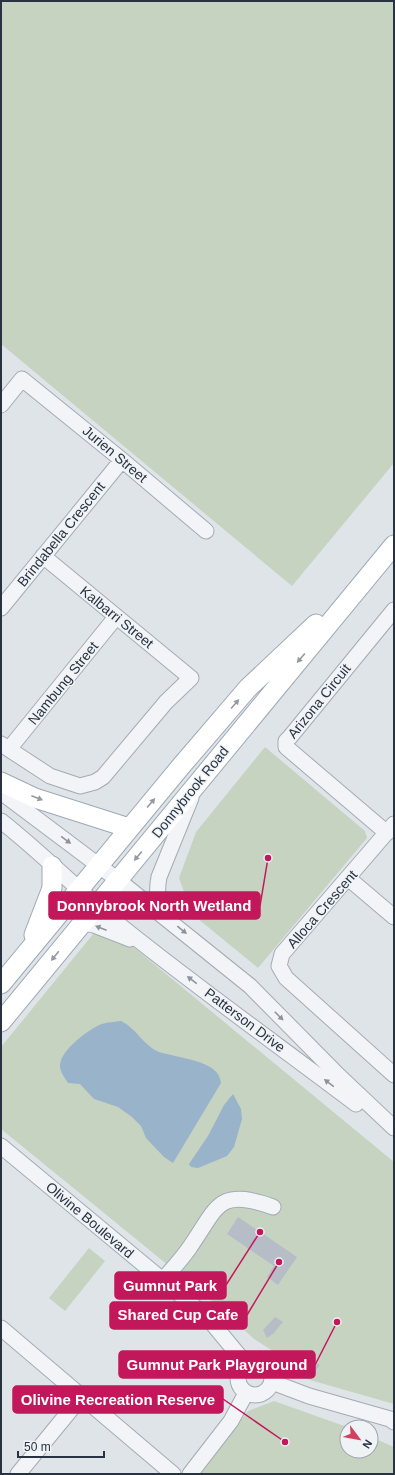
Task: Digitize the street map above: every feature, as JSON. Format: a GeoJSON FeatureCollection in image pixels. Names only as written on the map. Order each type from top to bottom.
{"type":"FeatureCollection","features":[{"type":"Feature","properties":{"kind":"main road","name":"Donnybrook Road"},"geometry":{"type":"LineString","coordinates":[[1,1022],[394,545]]}},
{"type":"Feature","properties":{"kind":"main road","name":"Donnybrook Road"},"geometry":{"type":"LineString","coordinates":[[1,984],[129,828],[248,688],[379,563]]}},
{"type":"Feature","properties":{"kind":"main road"},"geometry":{"type":"LineString","coordinates":[[1,782],[35,798],[129,828]]}},
{"type":"Feature","properties":{"kind":"main road"},"geometry":{"type":"LineString","coordinates":[[24,956],[39,925],[52,888],[52,866]]}},
{"type":"Feature","properties":{"kind":"street","name":"Jurien Street"},"geometry":{"type":"LineString","coordinates":[[1,405],[22,379],[122,460],[206,531]]}},
{"type":"Feature","properties":{"kind":"street","name":"Brindabella Crescent"},"geometry":{"type":"LineString","coordinates":[[1,608],[122,460]]}},
{"type":"Feature","properties":{"kind":"street","name":"Kalbarri Street"},"geometry":{"type":"LineString","coordinates":[[5,747],[50,776],[80,786],[95,782],[103,777],[166,702],[191,678],[43,556]]}},
{"type":"Feature","properties":{"kind":"street","name":"Arizona Circuit"},"geometry":{"type":"LineString","coordinates":[[390,829],[286,747],[286,741],[394,610]]}},
{"type":"Feature","properties":{"kind":"street","name":"Nambung Street"},"geometry":{"type":"LineString","coordinates":[[5,747],[116,617]]}},
{"type":"Feature","properties":{"kind":"street"},"geometry":{"type":"LineString","coordinates":[[164,916],[158,901],[157,889],[159,877],[195,786]]}},
{"type":"Feature","properties":{"kind":"street","name":"Patterson Drive"},"geometry":{"type":"LineString","coordinates":[[1,792],[99,865],[250,986],[339,1076],[394,1128]]}},
{"type":"Feature","properties":{"kind":"street","name":"Patterson Drive"},"geometry":{"type":"LineString","coordinates":[[1,822],[78,890],[145,945],[394,1132]]}},
{"type":"Feature","properties":{"kind":"street","name":"Alloca Crescent"},"geometry":{"type":"LineString","coordinates":[[390,829],[282,954],[279,966],[286,978],[394,1075]]}},
{"type":"Feature","properties":{"kind":"street"},"geometry":{"type":"LineString","coordinates":[[348,878],[394,917]]}},
{"type":"Feature","properties":{"kind":"street"},"geometry":{"type":"LineString","coordinates":[[83,923],[94,925],[145,945]]}},
{"type":"Feature","properties":{"kind":"street","name":"Olivine Boulevard"},"geometry":{"type":"LineString","coordinates":[[1,1146],[207,1317],[246,1364]]}},
{"type":"Feature","properties":{"kind":"street"},"geometry":{"type":"LineString","coordinates":[[163,1280],[190,1247],[205,1221],[216,1208],[230,1200],[243,1199],[273,1207]]}},
{"type":"Feature","properties":{"kind":"street"},"geometry":{"type":"LineString","coordinates":[[1,1328],[174,1474]]}},
{"type":"Feature","properties":{"kind":"street"},"geometry":{"type":"LineString","coordinates":[[258,1361],[266,1365],[272,1375],[272,1382],[266,1392],[260,1395],[254,1395],[246,1393],[242,1389],[238,1378],[239,1372],[246,1364],[258,1361]]}},
{"type":"Feature","properties":{"kind":"street"},"geometry":{"type":"LineString","coordinates":[[272,1382],[309,1396],[390,1419],[394,1422]]}},
{"type":"Feature","properties":{"kind":"street"},"geometry":{"type":"LineString","coordinates":[[190,1474],[232,1421],[246,1393]]}},
{"type":"Feature","properties":{"kind":"street"},"geometry":{"type":"LineString","coordinates":[[18,1474],[82,1396]]}},
{"type":"Feature","properties":{"kind":"green space"},"geometry":{"type":"Polygon","coordinates":[[[1,1],[394,1],[394,463],[292,586],[1,344],[1,1]]]}},
{"type":"Feature","properties":{"kind":"green space"},"geometry":{"type":"Polygon","coordinates":[[[265,747],[365,831],[367,838],[258,968],[192,914],[179,878],[196,832],[265,747]]]}},
{"type":"Feature","properties":{"kind":"green space"},"geometry":{"type":"Polygon","coordinates":[[[103,922],[394,1162],[394,1404],[289,1374],[284,1358],[254,1339],[212,1301],[1,1129],[1,1047],[103,922]]]}},
{"type":"Feature","properties":{"kind":"green space"},"geometry":{"type":"Polygon","coordinates":[[[89,1248],[105,1261],[65,1311],[49,1298],[89,1248]]]}},
{"type":"Feature","properties":{"kind":"green space"},"geometry":{"type":"Polygon","coordinates":[[[274,1401],[339,1424],[339,1459],[379,1459],[379,1440],[394,1447],[394,1474],[197,1474],[248,1411],[274,1401]]]}},
{"type":"Feature","properties":{"kind":"water"},"geometry":{"type":"Polygon","coordinates":[[[121,1021],[131,1028],[149,1046],[159,1052],[196,1061],[213,1069],[219,1075],[221,1083],[173,1163],[164,1157],[146,1138],[141,1126],[132,1117],[118,1107],[94,1099],[80,1084],[68,1083],[61,1070],[61,1060],[65,1053],[83,1035],[102,1024],[121,1021]]]}},
{"type":"Feature","properties":{"kind":"water"},"geometry":{"type":"Polygon","coordinates":[[[233,1094],[241,1109],[242,1119],[234,1147],[227,1156],[198,1168],[191,1167],[189,1164],[208,1136],[224,1105],[233,1094]]]}},
{"type":"Feature","properties":{"kind":"building"},"geometry":{"type":"Polygon","coordinates":[[[238,1217],[297,1257],[278,1285],[267,1277],[274,1266],[227,1234],[238,1217]]]}},
{"type":"Feature","properties":{"kind":"building"},"geometry":{"type":"Polygon","coordinates":[[[275,1317],[283,1322],[274,1333],[267,1338],[263,1330],[275,1317]]]}},
{"type":"Feature","properties":{"kind":"building"},"geometry":{"type":"Polygon","coordinates":[[[296,1357],[311,1360],[320,1365],[314,1373],[296,1366],[296,1357]]]}},
{"type":"Feature","properties":{"kind":"place","name":"Donnybrook North Wetland"},"geometry":{"type":"Point","coordinates":[268,858]}},
{"type":"Feature","properties":{"kind":"place","name":"Gumnut Park"},"geometry":{"type":"Point","coordinates":[260,1232]}},
{"type":"Feature","properties":{"kind":"place","name":"Shared Cup Cafe"},"geometry":{"type":"Point","coordinates":[279,1262]}},
{"type":"Feature","properties":{"kind":"place","name":"Gumnut Park Playground"},"geometry":{"type":"Point","coordinates":[337,1322]}},
{"type":"Feature","properties":{"kind":"place","name":"Olivine Recreation Reserve"},"geometry":{"type":"Point","coordinates":[285,1442]}}]}
